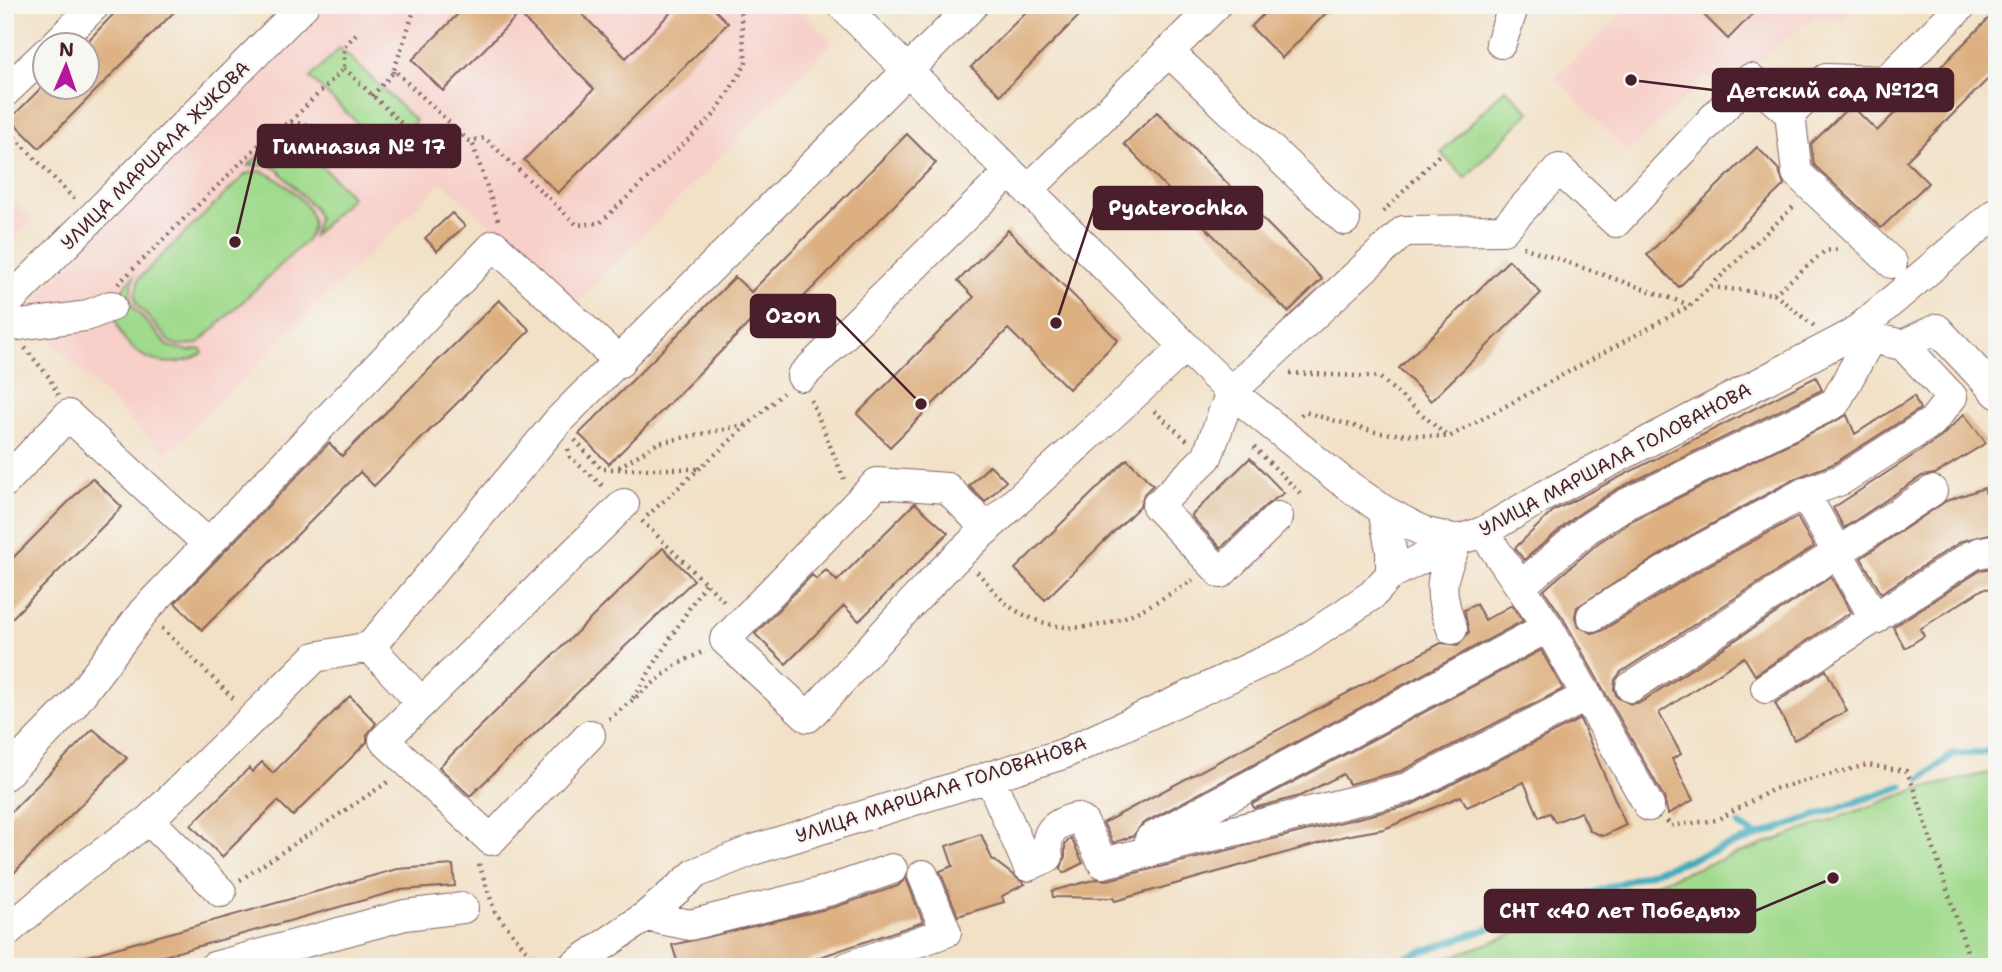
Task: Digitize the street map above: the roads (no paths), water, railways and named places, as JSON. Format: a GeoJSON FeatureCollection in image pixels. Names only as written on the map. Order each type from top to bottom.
{"type":"FeatureCollection","features":[{"type":"Feature","properties":{"kind":"street","name":"УЛИЦА МАРШАЛА ЖУКОВА"},"geometry":{"type":"LineString","coordinates":[[9,319],[304,5]]}},
{"type":"Feature","properties":{"kind":"street"},"geometry":{"type":"LineString","coordinates":[[842,5],[1231,392],[1339,479],[1383,510],[1426,533],[1471,536],[1521,584],[1657,811]]}},
{"type":"Feature","properties":{"kind":"street"},"geometry":{"type":"LineString","coordinates":[[5,933],[74,874],[149,820],[255,719],[315,657],[370,647],[558,421],[620,362],[973,5]]}},
{"type":"Feature","properties":{"kind":"street"},"geometry":{"type":"LineString","coordinates":[[802,376],[1168,51],[1216,5]]}},
{"type":"Feature","properties":{"kind":"street"},"geometry":{"type":"LineString","coordinates":[[1502,43],[1514,5]]}},
{"type":"Feature","properties":{"kind":"street"},"geometry":{"type":"LineString","coordinates":[[1790,114],[1826,79],[1886,81],[1962,5]]}},
{"type":"Feature","properties":{"kind":"street"},"geometry":{"type":"LineString","coordinates":[[67,32],[89,7]]}},
{"type":"Feature","properties":{"kind":"street"},"geometry":{"type":"LineString","coordinates":[[1168,51],[1345,220]]}},
{"type":"Feature","properties":{"kind":"street"},"geometry":{"type":"LineString","coordinates":[[5,92],[32,66]]}},
{"type":"Feature","properties":{"kind":"street"},"geometry":{"type":"LineString","coordinates":[[1278,517],[1221,573],[1157,506],[1207,457],[1231,392],[1404,231],[1503,230],[1559,169],[1616,222],[1750,79],[1790,114],[1797,173],[1883,255]]}},
{"type":"Feature","properties":{"kind":"street","name":"УЛИЦА МАРШАЛА ГОЛОВАНОВА"},"geometry":{"type":"LineString","coordinates":[[572,967],[646,916],[696,873],[753,850],[1063,754],[1295,647],[1372,595],[1391,575],[1853,339],[1997,212]]}},
{"type":"Feature","properties":{"kind":"street"},"geometry":{"type":"LineString","coordinates":[[5,775],[73,705],[144,611],[496,233],[620,362]]}},
{"type":"Feature","properties":{"kind":"street"},"geometry":{"type":"LineString","coordinates":[[9,319],[86,316],[111,306]]}},
{"type":"Feature","properties":{"kind":"street"},"geometry":{"type":"LineString","coordinates":[[1521,584],[1587,529],[1624,505],[1835,403],[1853,339],[1903,345],[1937,329],[1997,393]]}},
{"type":"Feature","properties":{"kind":"street"},"geometry":{"type":"LineString","coordinates":[[1592,616],[1698,551],[1804,493],[1841,480],[1932,422],[1952,397],[1903,345]]}},
{"type":"Feature","properties":{"kind":"street"},"geometry":{"type":"LineString","coordinates":[[987,529],[947,488],[877,483],[735,630],[808,718],[959,554],[987,529],[1135,394],[1185,347]]}},
{"type":"Feature","properties":{"kind":"street"},"geometry":{"type":"LineString","coordinates":[[5,482],[68,415],[207,543]]}},
{"type":"Feature","properties":{"kind":"street"},"geometry":{"type":"LineString","coordinates":[[1631,688],[1932,491]]}},
{"type":"Feature","properties":{"kind":"street"},"geometry":{"type":"LineString","coordinates":[[1804,493],[1875,619]]}},
{"type":"Feature","properties":{"kind":"street"},"geometry":{"type":"LineString","coordinates":[[1383,510],[1391,550],[1391,575]]}},
{"type":"Feature","properties":{"kind":"street"},"geometry":{"type":"LineString","coordinates":[[590,735],[491,840],[384,740],[420,701],[633,513]]}},
{"type":"Feature","properties":{"kind":"street"},"geometry":{"type":"LineString","coordinates":[[1452,629],[1441,599],[1441,574],[1471,536]]}},
{"type":"Feature","properties":{"kind":"street"},"geometry":{"type":"LineString","coordinates":[[1766,688],[1982,553]]}},
{"type":"Feature","properties":{"kind":"street"},"geometry":{"type":"LineString","coordinates":[[1103,863],[1548,627]]}},
{"type":"Feature","properties":{"kind":"street"},"geometry":{"type":"LineString","coordinates":[[370,647],[420,701]]}},
{"type":"Feature","properties":{"kind":"street"},"geometry":{"type":"LineString","coordinates":[[1103,863],[1407,788],[1587,696]]}},
{"type":"Feature","properties":{"kind":"street"},"geometry":{"type":"LineString","coordinates":[[989,776],[1028,866],[1048,857],[1046,837],[1052,828],[1076,818],[1083,822],[1103,863]]}},
{"type":"Feature","properties":{"kind":"street"},"geometry":{"type":"LineString","coordinates":[[149,820],[221,892]]}},
{"type":"Feature","properties":{"kind":"street"},"geometry":{"type":"LineString","coordinates":[[646,916],[690,925],[831,890],[892,869]]}},
{"type":"Feature","properties":{"kind":"street"},"geometry":{"type":"LineString","coordinates":[[848,967],[946,932],[923,875]]}},
{"type":"Feature","properties":{"kind":"street"},"geometry":{"type":"LineString","coordinates":[[214,967],[405,915],[463,908]]}},
{"type":"Feature","properties":{"kind":"waterway"},"geometry":{"type":"LineString","coordinates":[[1921,779],[1953,754],[1981,753],[1997,748]]}},
{"type":"Feature","properties":{"kind":"waterway"},"geometry":{"type":"LineString","coordinates":[[1377,967],[1902,786]]}},
{"type":"Feature","properties":{"kind":"waterway"},"geometry":{"type":"LineString","coordinates":[[1739,825],[1757,836]]}},
{"type":"Feature","properties":{"kind":"place","name":"Детский сад №129"},"geometry":{"type":"Point","coordinates":[1631,80]}},
{"type":"Feature","properties":{"kind":"place","name":"Гимназия № 17"},"geometry":{"type":"Point","coordinates":[235,242]}},
{"type":"Feature","properties":{"kind":"place","name":"Pyaterochka"},"geometry":{"type":"Point","coordinates":[1056,323]}},
{"type":"Feature","properties":{"kind":"place","name":"Ozon"},"geometry":{"type":"Point","coordinates":[921,404]}},
{"type":"Feature","properties":{"kind":"place","name":"СНТ «40 лет Победы»"},"geometry":{"type":"Point","coordinates":[1833,878]}}]}
